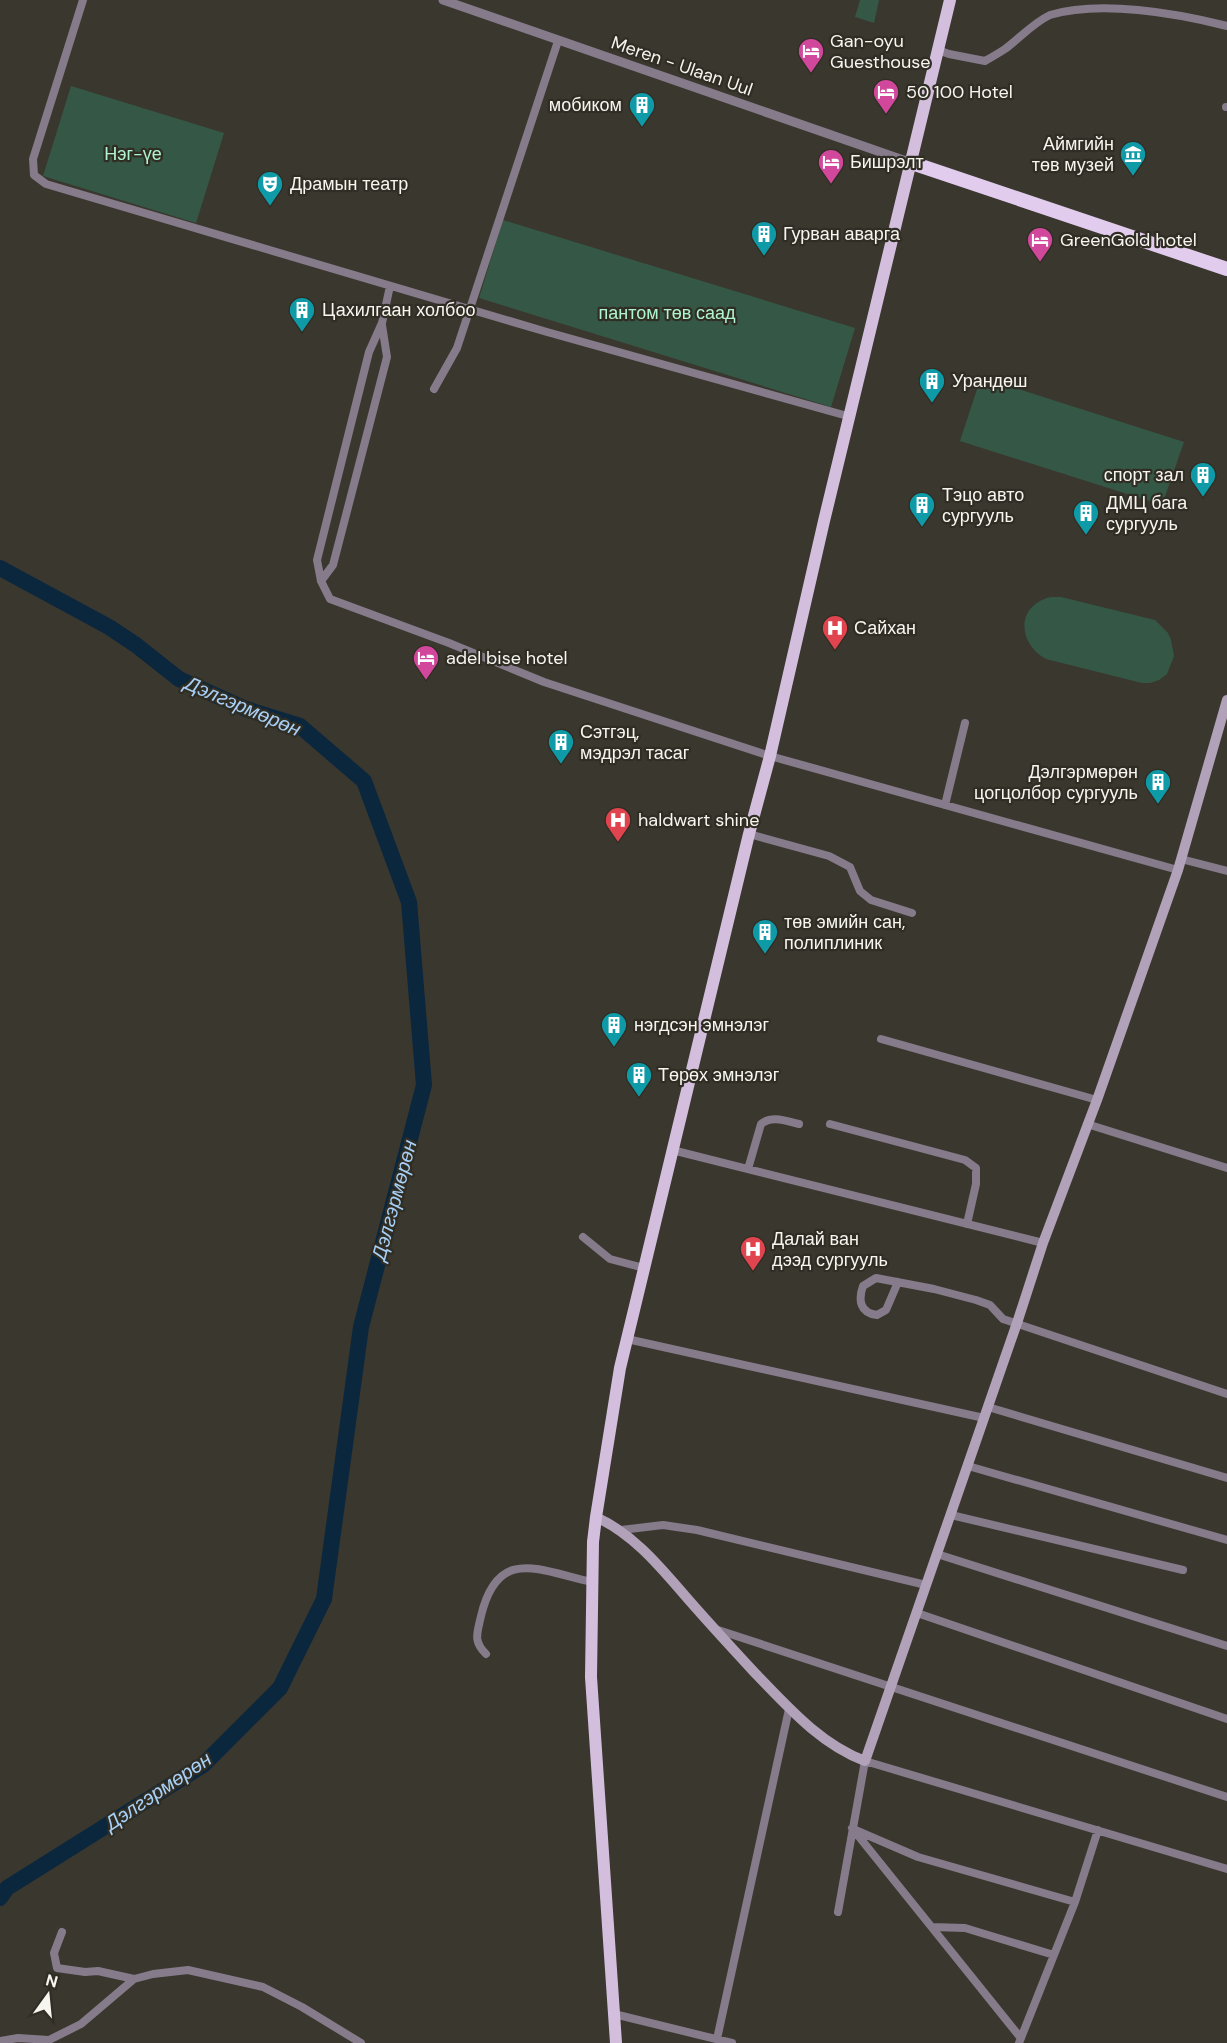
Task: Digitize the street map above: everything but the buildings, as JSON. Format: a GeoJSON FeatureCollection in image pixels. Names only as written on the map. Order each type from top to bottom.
{"type":"FeatureCollection","features":[{"type":"Feature","properties":{"kind":"highway"},"geometry":{"type":"LineString","coordinates":[[912,163],[1227,269]]}},
{"type":"Feature","properties":{"kind":"main road"},"geometry":{"type":"LineString","coordinates":[[616,2043],[591,1677],[592,1582],[596,1517],[620,1368],[749,834],[770,756],[868,336],[950,0]]}},
{"type":"Feature","properties":{"kind":"main road"},"geometry":{"type":"LineString","coordinates":[[596,1517],[621,1530],[653,1559],[713,1628],[789,1709],[833,1746],[865,1761],[1043,1243],[1088,1124],[1178,870],[1227,703]]}},
{"type":"Feature","properties":{"kind":"street"},"geometry":{"type":"LineString","coordinates":[[83,0],[33,159],[34,175],[46,184],[470,310],[850,417]]}},
{"type":"Feature","properties":{"kind":"street","name":"Meren - Ulaan Uul"},"geometry":{"type":"LineString","coordinates":[[442,0],[912,163]]}},
{"type":"Feature","properties":{"kind":"street"},"geometry":{"type":"LineString","coordinates":[[938,50],[985,61],[1049,16],[1076,7],[1130,6],[1186,15],[1227,26]]}},
{"type":"Feature","properties":{"kind":"street"},"geometry":{"type":"LineString","coordinates":[[434,389],[458,348],[558,41]]}},
{"type":"Feature","properties":{"kind":"street"},"geometry":{"type":"LineString","coordinates":[[390,286],[382,323],[369,352],[317,560],[321,581],[330,599],[449,643],[544,682],[770,756],[1178,870]]}},
{"type":"Feature","properties":{"kind":"street"},"geometry":{"type":"LineString","coordinates":[[321,581],[333,565],[387,357],[382,323]]}},
{"type":"Feature","properties":{"kind":"street"},"geometry":{"type":"LineString","coordinates":[[945,805],[965,723]]}},
{"type":"Feature","properties":{"kind":"street"},"geometry":{"type":"LineString","coordinates":[[749,834],[829,856],[850,867],[860,891],[871,900],[912,913]]}},
{"type":"Feature","properties":{"kind":"street"},"geometry":{"type":"LineString","coordinates":[[1181,859],[1227,871]]}},
{"type":"Feature","properties":{"kind":"street"},"geometry":{"type":"LineString","coordinates":[[881,1039],[1096,1100]]}},
{"type":"Feature","properties":{"kind":"street"},"geometry":{"type":"LineString","coordinates":[[748,1169],[761,1124],[766,1119],[773,1118],[799,1124]]}},
{"type":"Feature","properties":{"kind":"street"},"geometry":{"type":"LineString","coordinates":[[830,1124],[964,1160],[976,1168],[976,1184],[967,1224]]}},
{"type":"Feature","properties":{"kind":"street"},"geometry":{"type":"LineString","coordinates":[[1088,1124],[1227,1168]]}},
{"type":"Feature","properties":{"kind":"street"},"geometry":{"type":"LineString","coordinates":[[672,1150],[1043,1243]]}},
{"type":"Feature","properties":{"kind":"street"},"geometry":{"type":"LineString","coordinates":[[583,1237],[610,1259],[644,1268]]}},
{"type":"Feature","properties":{"kind":"street"},"geometry":{"type":"LineString","coordinates":[[898,1282],[886,1310],[877,1315],[869,1314],[863,1309],[860,1296],[863,1286],[876,1278],[898,1282],[934,1289],[990,1305],[1003,1319],[1227,1394]]}},
{"type":"Feature","properties":{"kind":"street"},"geometry":{"type":"LineString","coordinates":[[627,1339],[986,1412],[1227,1478]]}},
{"type":"Feature","properties":{"kind":"street"},"geometry":{"type":"LineString","coordinates":[[968,1466],[1227,1540]]}},
{"type":"Feature","properties":{"kind":"street"},"geometry":{"type":"LineString","coordinates":[[951,1515],[1183,1570]]}},
{"type":"Feature","properties":{"kind":"street"},"geometry":{"type":"LineString","coordinates":[[621,1530],[663,1525],[697,1530],[926,1585]]}},
{"type":"Feature","properties":{"kind":"street"},"geometry":{"type":"LineString","coordinates":[[937,1554],[1227,1646]]}},
{"type":"Feature","properties":{"kind":"street"},"geometry":{"type":"LineString","coordinates":[[486,1654],[479,1646],[476,1637],[486,1597],[501,1576],[523,1567],[592,1582]]}},
{"type":"Feature","properties":{"kind":"street"},"geometry":{"type":"LineString","coordinates":[[917,1613],[1227,1719]]}},
{"type":"Feature","properties":{"kind":"street"},"geometry":{"type":"LineString","coordinates":[[713,1628],[1227,1797]]}},
{"type":"Feature","properties":{"kind":"street"},"geometry":{"type":"LineString","coordinates":[[717,2038],[789,1709]]}},
{"type":"Feature","properties":{"kind":"street"},"geometry":{"type":"LineString","coordinates":[[838,1912],[865,1761],[1227,1869]]}},
{"type":"Feature","properties":{"kind":"street"},"geometry":{"type":"LineString","coordinates":[[852,1828],[918,1857],[1075,1902]]}},
{"type":"Feature","properties":{"kind":"street"},"geometry":{"type":"LineString","coordinates":[[852,1828],[1020,2040]]}},
{"type":"Feature","properties":{"kind":"street"},"geometry":{"type":"LineString","coordinates":[[1020,2040],[1075,1902],[1098,1830]]}},
{"type":"Feature","properties":{"kind":"street"},"geometry":{"type":"LineString","coordinates":[[932,1928],[965,1928],[1054,1955]]}},
{"type":"Feature","properties":{"kind":"street"},"geometry":{"type":"LineString","coordinates":[[63,1932],[54,1953],[57,1968],[85,1972],[98,1971],[134,1979]]}},
{"type":"Feature","properties":{"kind":"street"},"geometry":{"type":"LineString","coordinates":[[0,2041],[18,2038],[48,2042],[81,2024],[134,1979],[153,1974],[188,1970],[263,1987],[302,2007],[361,2043]]}},
{"type":"Feature","properties":{"kind":"street"},"geometry":{"type":"LineString","coordinates":[[614,2014],[732,2043]]}},
{"type":"Feature","properties":{"kind":"green space"},"geometry":{"type":"Polygon","coordinates":[[[860,0],[879,0],[874,23],[855,17],[860,0]]]}},
{"type":"Feature","properties":{"kind":"green space","name":"Нэг-үе"},"geometry":{"type":"Polygon","coordinates":[[[71,86],[224,133],[196,223],[43,176],[71,86]]]}},
{"type":"Feature","properties":{"kind":"green space","name":"пантом төв саад"},"geometry":{"type":"Polygon","coordinates":[[[503,220],[855,328],[831,407],[479,298],[503,220]]]}},
{"type":"Feature","properties":{"kind":"green space"},"geometry":{"type":"Polygon","coordinates":[[[981,377],[1184,442],[1162,505],[960,441],[981,377]]]}},
{"type":"Feature","properties":{"kind":"green space"},"geometry":{"type":"Polygon","coordinates":[[[1051,597],[1061,597],[1155,620],[1168,633],[1171,640],[1174,656],[1167,674],[1159,680],[1142,683],[1046,659],[1030,644],[1025,625],[1026,616],[1031,608],[1051,597]]]}},
{"type":"Feature","properties":{"kind":"waterway","name":"Дэлгэрмөрөн"},"geometry":{"type":"LineString","coordinates":[[0,568],[109,627],[179,679],[246,709],[300,726],[364,781],[409,902],[424,1085],[361,1327],[324,1599],[280,1688],[203,1765],[7,1888],[0,1898]]}},
{"type":"Feature","properties":{"kind":"place","name":"Gan-oyu Guesthouse"},"geometry":{"type":"Point","coordinates":[811,74]}},
{"type":"Feature","properties":{"kind":"place","name":"50 100 Hotel"},"geometry":{"type":"Point","coordinates":[886,115]}},
{"type":"Feature","properties":{"kind":"place","name":"мобиком"},"geometry":{"type":"Point","coordinates":[642,128]}},
{"type":"Feature","properties":{"kind":"place","name":"Аймгийн төв музей"},"geometry":{"type":"Point","coordinates":[1133,177]}},
{"type":"Feature","properties":{"kind":"place","name":"Бишрэлт"},"geometry":{"type":"Point","coordinates":[831,185]}},
{"type":"Feature","properties":{"kind":"place","name":"Драмын театр"},"geometry":{"type":"Point","coordinates":[270,207]}},
{"type":"Feature","properties":{"kind":"place","name":"Гурван аварга"},"geometry":{"type":"Point","coordinates":[764,257]}},
{"type":"Feature","properties":{"kind":"place","name":"GreenGold hotel"},"geometry":{"type":"Point","coordinates":[1040,263]}},
{"type":"Feature","properties":{"kind":"place","name":"Цахилгаан холбоо"},"geometry":{"type":"Point","coordinates":[302,333]}},
{"type":"Feature","properties":{"kind":"place","name":"Урандөш"},"geometry":{"type":"Point","coordinates":[932,404]}},
{"type":"Feature","properties":{"kind":"place","name":"спорт зал"},"geometry":{"type":"Point","coordinates":[1203,498]}},
{"type":"Feature","properties":{"kind":"place","name":"Тэцо авто сургууль"},"geometry":{"type":"Point","coordinates":[922,528]}},
{"type":"Feature","properties":{"kind":"place","name":"ДМЦ бага сургууль"},"geometry":{"type":"Point","coordinates":[1086,536]}},
{"type":"Feature","properties":{"kind":"place","name":"Сайхан"},"geometry":{"type":"Point","coordinates":[835,651]}},
{"type":"Feature","properties":{"kind":"place","name":"adel bise hotel"},"geometry":{"type":"Point","coordinates":[426,681]}},
{"type":"Feature","properties":{"kind":"place","name":"Сэтгэц, мэдрэл тасаг"},"geometry":{"type":"Point","coordinates":[561,765]}},
{"type":"Feature","properties":{"kind":"place","name":"Дэлгэрмөрөн цогцолбор сургууль"},"geometry":{"type":"Point","coordinates":[1158,805]}},
{"type":"Feature","properties":{"kind":"place","name":"haldwart shine"},"geometry":{"type":"Point","coordinates":[618,843]}},
{"type":"Feature","properties":{"kind":"place","name":"төв эмийн сан, полиплиник"},"geometry":{"type":"Point","coordinates":[765,955]}},
{"type":"Feature","properties":{"kind":"place","name":"нэгдсэн эмнэлэг"},"geometry":{"type":"Point","coordinates":[614,1048]}},
{"type":"Feature","properties":{"kind":"place","name":"Төрөх эмнэлэг"},"geometry":{"type":"Point","coordinates":[639,1098]}},
{"type":"Feature","properties":{"kind":"place","name":"Далай ван дээд сургууль"},"geometry":{"type":"Point","coordinates":[753,1272]}}]}
